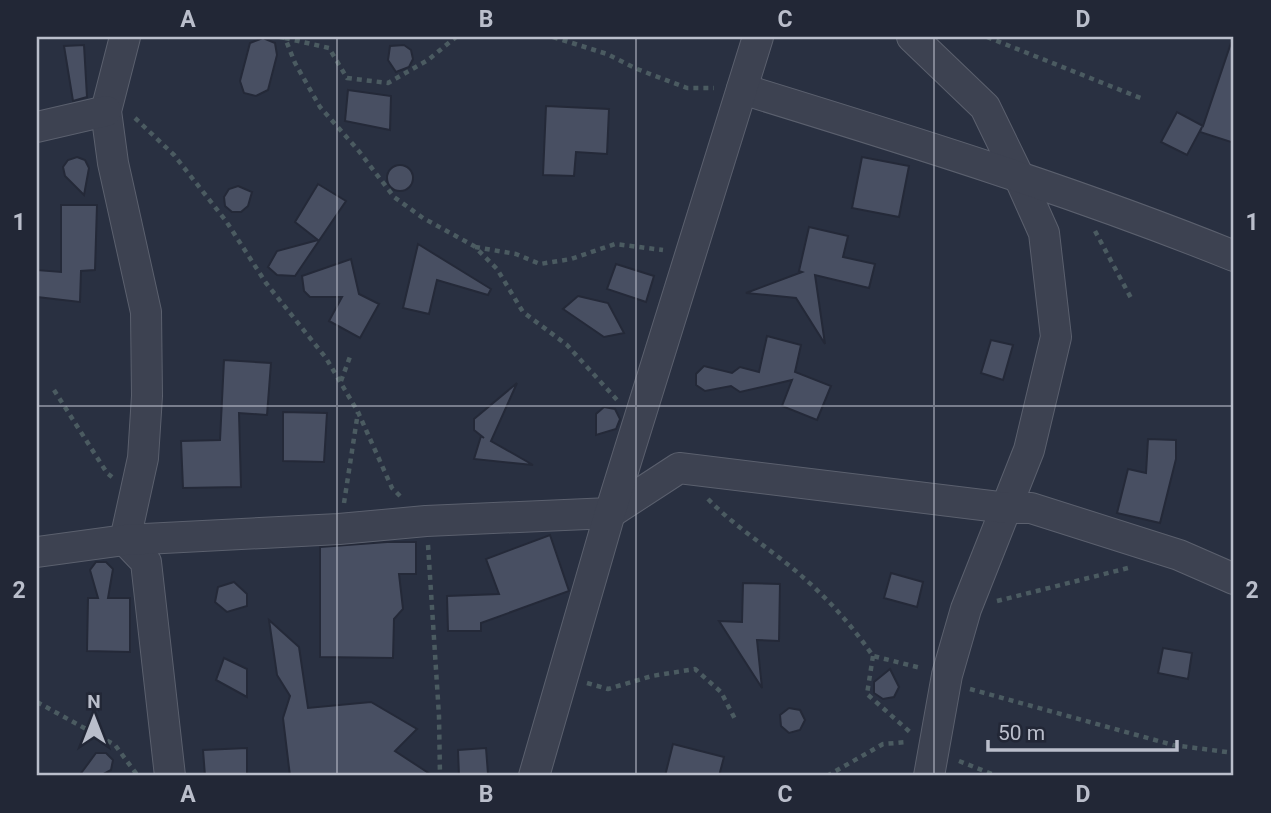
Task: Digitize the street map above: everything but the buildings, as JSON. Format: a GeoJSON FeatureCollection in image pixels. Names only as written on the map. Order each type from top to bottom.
{"type":"FeatureCollection","features":[{"type":"Feature","properties":{"kind":"street"},"geometry":{"type":"LineString","coordinates":[[125,37],[109,99],[113,163],[146,313],[144,458],[125,540]]}},
{"type":"Feature","properties":{"kind":"street"},"geometry":{"type":"LineString","coordinates":[[534,776],[610,513],[758,37]]}},
{"type":"Feature","properties":{"kind":"street"},"geometry":{"type":"LineString","coordinates":[[912,37],[985,107],[1019,177],[1044,233],[1055,337],[1029,450],[966,609],[947,675],[929,776]]}},
{"type":"Feature","properties":{"kind":"street"},"geometry":{"type":"LineString","coordinates":[[742,89],[950,152],[1146,220],[1234,256]]}},
{"type":"Feature","properties":{"kind":"street"},"geometry":{"type":"LineString","coordinates":[[37,127],[109,99]]}},
{"type":"Feature","properties":{"kind":"street"},"geometry":{"type":"LineString","coordinates":[[37,552],[125,540],[426,521],[610,513],[679,468],[1007,508],[1031,508],[1179,555],[1234,579]]}},
{"type":"Feature","properties":{"kind":"street"},"geometry":{"type":"LineString","coordinates":[[125,540],[146,562],[170,776]]}},
{"type":"Feature","properties":{"kind":"path"},"geometry":{"type":"LineString","coordinates":[[282,37],[329,48],[347,78],[388,83],[428,60],[456,37]]}},
{"type":"Feature","properties":{"kind":"path"},"geometry":{"type":"LineString","coordinates":[[282,37],[320,107],[394,197],[423,218],[474,246],[497,269],[523,313],[567,345],[611,392],[637,425]]}},
{"type":"Feature","properties":{"kind":"path"},"geometry":{"type":"LineString","coordinates":[[553,37],[607,54],[687,88],[742,89]]}},
{"type":"Feature","properties":{"kind":"path"},"geometry":{"type":"LineString","coordinates":[[987,37],[1143,99]]}},
{"type":"Feature","properties":{"kind":"path"},"geometry":{"type":"LineString","coordinates":[[109,99],[137,120],[174,155],[226,221],[266,283],[312,341]]}},
{"type":"Feature","properties":{"kind":"path"},"geometry":{"type":"LineString","coordinates":[[1076,196],[1132,298]]}},
{"type":"Feature","properties":{"kind":"path"},"geometry":{"type":"LineString","coordinates":[[474,246],[516,254],[540,264],[571,259],[615,244],[691,254]]}},
{"type":"Feature","properties":{"kind":"path"},"geometry":{"type":"LineString","coordinates":[[340,382],[351,354]]}},
{"type":"Feature","properties":{"kind":"path"},"geometry":{"type":"LineString","coordinates":[[54,390],[107,473],[135,495]]}},
{"type":"Feature","properties":{"kind":"path"},"geometry":{"type":"LineString","coordinates":[[340,528],[358,412]]}},
{"type":"Feature","properties":{"kind":"path"},"geometry":{"type":"LineString","coordinates":[[679,468],[721,513],[805,579],[852,626],[873,656],[947,675],[970,689],[1172,745],[1234,753]]}},
{"type":"Feature","properties":{"kind":"path"},"geometry":{"type":"LineString","coordinates":[[966,609],[1139,565]]}},
{"type":"Feature","properties":{"kind":"path"},"geometry":{"type":"LineString","coordinates":[[563,676],[608,689],[652,676],[695,669],[720,692],[735,719]]}},
{"type":"Feature","properties":{"kind":"path"},"geometry":{"type":"LineString","coordinates":[[37,702],[115,745],[138,776]]}},
{"type":"Feature","properties":{"kind":"path"},"geometry":{"type":"LineString","coordinates":[[827,776],[883,744],[919,740]]}}]}
